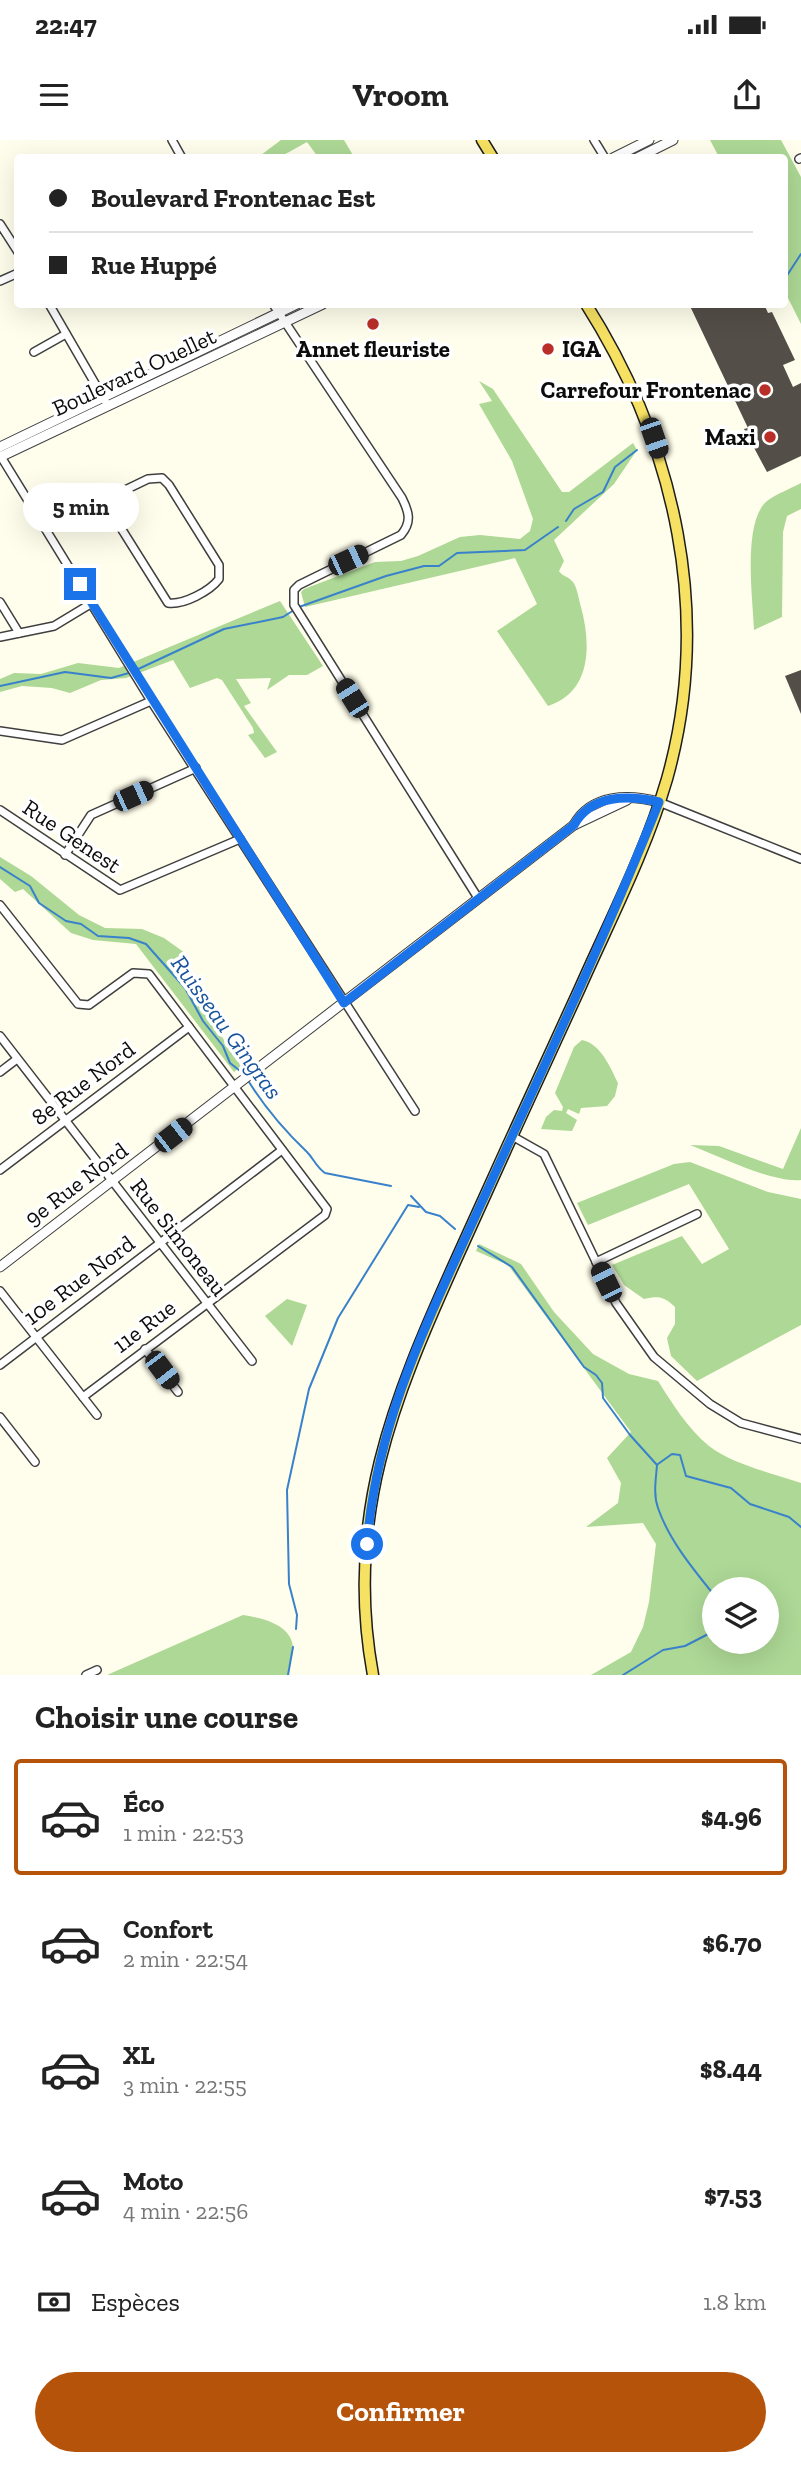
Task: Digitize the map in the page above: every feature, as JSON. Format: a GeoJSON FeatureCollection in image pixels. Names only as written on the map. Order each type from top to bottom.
{"type":"FeatureCollection","features":[{"type":"Feature","properties":{"kind":"main road"},"geometry":{"type":"LineString","coordinates":[[373,1675],[366,1620],[366,1562],[372,1495],[387,1428],[407,1369],[611,918],[659,802],[674,750],[685,671],[686,604],[680,536],[670,487],[651,429],[623,368],[588,308]]}},
{"type":"Feature","properties":{"kind":"street"},"geometry":{"type":"LineString","coordinates":[[621,154],[649,140]]}},
{"type":"Feature","properties":{"kind":"street"},"geometry":{"type":"LineString","coordinates":[[645,154],[673,140]]}},
{"type":"Feature","properties":{"kind":"street"},"geometry":{"type":"LineString","coordinates":[[0,224],[14,246]]}},
{"type":"Feature","properties":{"kind":"street"},"geometry":{"type":"LineString","coordinates":[[51,308],[106,401]]}},
{"type":"Feature","properties":{"kind":"street","name":"Boulevard Ouellet"},"geometry":{"type":"LineString","coordinates":[[0,447],[315,308]]}},
{"type":"Feature","properties":{"kind":"street"},"geometry":{"type":"LineString","coordinates":[[276,309],[402,498],[409,514],[407,528],[401,535],[299,584],[294,590],[294,605],[478,898]]}},
{"type":"Feature","properties":{"kind":"street","name":"Boulevard Ouellet"},"geometry":{"type":"LineString","coordinates":[[0,456],[276,309]]}},
{"type":"Feature","properties":{"kind":"street"},"geometry":{"type":"LineString","coordinates":[[34,352],[66,334]]}},
{"type":"Feature","properties":{"kind":"street"},"geometry":{"type":"LineString","coordinates":[[0,456],[151,701],[415,1111]]}},
{"type":"Feature","properties":{"kind":"street"},"geometry":{"type":"LineString","coordinates":[[46,528],[148,479],[162,478],[221,569],[219,579],[213,586],[181,603],[172,604],[165,600],[104,501]]}},
{"type":"Feature","properties":{"kind":"street"},"geometry":{"type":"LineString","coordinates":[[0,602],[19,633]]}},
{"type":"Feature","properties":{"kind":"street"},"geometry":{"type":"LineString","coordinates":[[0,637],[54,626],[92,603]]}},
{"type":"Feature","properties":{"kind":"street"},"geometry":{"type":"LineString","coordinates":[[0,732],[62,740],[151,701]]}},
{"type":"Feature","properties":{"kind":"street"},"geometry":{"type":"LineString","coordinates":[[65,855],[92,815],[195,768]]}},
{"type":"Feature","properties":{"kind":"street","name":"9e Rue Nord"},"geometry":{"type":"LineString","coordinates":[[0,1267],[574,825],[580,814],[597,802],[659,802],[801,859]]}},
{"type":"Feature","properties":{"kind":"street","name":"Rue Genest"},"geometry":{"type":"LineString","coordinates":[[0,810],[120,890],[240,839]]}},
{"type":"Feature","properties":{"kind":"street"},"geometry":{"type":"LineString","coordinates":[[0,905],[78,1004],[89,1005],[133,973],[143,971],[149,974],[189,1027],[238,1084],[282,1150]]}},
{"type":"Feature","properties":{"kind":"street","name":"8e Rue Nord"},"geometry":{"type":"LineString","coordinates":[[0,1170],[189,1027]]}},
{"type":"Feature","properties":{"kind":"street","name":"Rue Simoneau"},"geometry":{"type":"LineString","coordinates":[[0,1036],[251,1361]]}},
{"type":"Feature","properties":{"kind":"street"},"geometry":{"type":"LineString","coordinates":[[0,1072],[17,1059]]}},
{"type":"Feature","properties":{"kind":"street"},"geometry":{"type":"LineString","coordinates":[[512,1136],[544,1154],[627,1323],[669,1371],[710,1404],[741,1423],[801,1438]]}},
{"type":"Feature","properties":{"kind":"street","name":"11e Rue"},"geometry":{"type":"LineString","coordinates":[[83,1397],[325,1214],[327,1209],[282,1150]]}},
{"type":"Feature","properties":{"kind":"street","name":"10e Rue Nord"},"geometry":{"type":"LineString","coordinates":[[0,1366],[282,1150]]}},
{"type":"Feature","properties":{"kind":"street"},"geometry":{"type":"LineString","coordinates":[[596,1262],[698,1214]]}},
{"type":"Feature","properties":{"kind":"street"},"geometry":{"type":"LineString","coordinates":[[0,1292],[97,1415]]}},
{"type":"Feature","properties":{"kind":"street"},"geometry":{"type":"LineString","coordinates":[[145,1349],[178,1392]]}},
{"type":"Feature","properties":{"kind":"street"},"geometry":{"type":"LineString","coordinates":[[0,1416],[35,1462]]}},
{"type":"Feature","properties":{"kind":"street"},"geometry":{"type":"LineString","coordinates":[[86,1675],[97,1670]]}},
{"type":"Feature","properties":{"kind":"green space"},"geometry":{"type":"Polygon","coordinates":[[[281,140],[344,140],[352,154],[316,154],[307,142],[285,154],[262,154],[281,140]]]}},
{"type":"Feature","properties":{"kind":"green space"},"geometry":{"type":"Polygon","coordinates":[[[710,140],[781,140],[801,177],[801,324],[788,298],[788,154],[717,154],[710,140]]]}},
{"type":"Feature","properties":{"kind":"green space"},"geometry":{"type":"Polygon","coordinates":[[[479,381],[493,389],[562,492],[569,492],[633,443],[637,450],[614,484],[554,540],[564,561],[559,571],[574,583],[577,589],[587,651],[585,665],[573,690],[548,706],[497,631],[537,604],[515,558],[305,607],[301,592],[375,562],[401,561],[418,556],[460,537],[480,535],[520,539],[530,531],[533,519],[512,461],[479,404],[492,401],[479,381]]]}},
{"type":"Feature","properties":{"kind":"green space"},"geometry":{"type":"Polygon","coordinates":[[[801,483],[801,509],[787,516],[783,532],[782,617],[754,630],[751,562],[754,526],[759,511],[767,501],[801,483]]]}},
{"type":"Feature","properties":{"kind":"green space"},"geometry":{"type":"Polygon","coordinates":[[[280,601],[323,666],[307,675],[289,675],[267,690],[271,678],[236,679],[251,703],[244,706],[277,752],[265,758],[248,735],[254,733],[253,728],[222,680],[217,678],[190,688],[173,660],[126,678],[101,680],[70,693],[52,688],[22,686],[0,692],[0,679],[14,673],[41,674],[78,663],[119,668],[280,601]]]}},
{"type":"Feature","properties":{"kind":"green space"},"geometry":{"type":"Polygon","coordinates":[[[0,857],[31,876],[79,915],[105,928],[142,929],[164,938],[185,953],[187,975],[196,997],[219,1034],[244,1063],[234,1072],[136,944],[93,940],[71,933],[23,889],[15,892],[0,879],[0,857]]]}},
{"type":"Feature","properties":{"kind":"green space"},"geometry":{"type":"Polygon","coordinates":[[[582,1040],[595,1046],[608,1063],[618,1083],[615,1096],[607,1106],[581,1108],[579,1114],[568,1109],[566,1113],[577,1120],[572,1131],[541,1129],[546,1117],[554,1110],[562,1111],[563,1107],[555,1093],[574,1047],[582,1040]]]}},
{"type":"Feature","properties":{"kind":"green space"},"geometry":{"type":"Polygon","coordinates":[[[801,1128],[801,1180],[761,1173],[690,1145],[719,1146],[783,1169],[801,1128]]]}},
{"type":"Feature","properties":{"kind":"green space"},"geometry":{"type":"Polygon","coordinates":[[[690,1162],[768,1192],[801,1199],[801,1325],[697,1381],[671,1356],[667,1338],[675,1324],[675,1307],[661,1298],[644,1299],[624,1285],[612,1265],[682,1236],[702,1264],[729,1249],[689,1184],[588,1225],[577,1203],[674,1164],[690,1162]]]}},
{"type":"Feature","properties":{"kind":"green space"},"geometry":{"type":"Polygon","coordinates":[[[479,1244],[521,1264],[554,1312],[593,1354],[629,1374],[658,1381],[687,1424],[709,1446],[741,1463],[801,1483],[801,1675],[591,1675],[631,1652],[643,1627],[649,1602],[656,1544],[643,1523],[586,1527],[618,1503],[621,1483],[607,1458],[631,1432],[508,1265],[476,1251],[479,1244]]]}},
{"type":"Feature","properties":{"kind":"green space"},"geometry":{"type":"Polygon","coordinates":[[[287,1299],[307,1305],[292,1346],[265,1316],[287,1299]]]}},
{"type":"Feature","properties":{"kind":"green space"},"geometry":{"type":"Polygon","coordinates":[[[243,1615],[274,1624],[287,1633],[293,1647],[288,1675],[107,1675],[243,1615]]]}},
{"type":"Feature","properties":{"kind":"building","name":"Carrefour Frontenac"},"geometry":{"type":"Polygon","coordinates":[[[691,308],[766,308],[768,313],[772,312],[795,360],[783,365],[793,387],[801,383],[801,456],[767,472],[744,429],[748,428],[691,308]]]}},
{"type":"Feature","properties":{"kind":"building"},"geometry":{"type":"Polygon","coordinates":[[[801,670],[801,714],[785,676],[801,670]]]}},
{"type":"Feature","properties":{"kind":"waterway"},"geometry":{"type":"LineString","coordinates":[[788,274],[801,254]]}},
{"type":"Feature","properties":{"kind":"waterway"},"geometry":{"type":"LineString","coordinates":[[566,521],[574,509],[603,492],[615,467],[637,450]]}},
{"type":"Feature","properties":{"kind":"waterway"},"geometry":{"type":"LineString","coordinates":[[299,607],[386,576],[424,566],[439,566],[457,553],[525,550],[558,527]]}},
{"type":"Feature","properties":{"kind":"waterway"},"geometry":{"type":"LineString","coordinates":[[134,671],[224,629],[283,617],[294,610]]}},
{"type":"Feature","properties":{"kind":"waterway"},"geometry":{"type":"LineString","coordinates":[[0,686],[65,672],[111,678],[129,673]]}},
{"type":"Feature","properties":{"kind":"waterway","name":"Ruisseau Gingras"},"geometry":{"type":"LineString","coordinates":[[0,867],[30,886],[39,903],[66,921],[81,924],[98,936],[129,938],[146,944],[185,988],[203,1021],[223,1046],[230,1063],[244,1074]]}},
{"type":"Feature","properties":{"kind":"waterway","name":"Ruisseau Gingras"},"geometry":{"type":"LineString","coordinates":[[249,1082],[276,1119],[325,1173],[391,1186]]}},
{"type":"Feature","properties":{"kind":"waterway","name":"Ruisseau Gingras"},"geometry":{"type":"LineString","coordinates":[[411,1196],[426,1212],[440,1216],[455,1229]]}},
{"type":"Feature","properties":{"kind":"waterway"},"geometry":{"type":"LineString","coordinates":[[296,1629],[297,1615],[289,1584],[287,1490],[309,1389],[338,1318],[408,1205],[419,1207]]}},
{"type":"Feature","properties":{"kind":"waterway","name":"Ruisseau Gingras"},"geometry":{"type":"LineString","coordinates":[[478,1246],[512,1267],[584,1367],[602,1383],[603,1398],[630,1435],[657,1465]]}},
{"type":"Feature","properties":{"kind":"waterway","name":"Ruisseau Gingras"},"geometry":{"type":"LineString","coordinates":[[658,1464],[672,1454],[680,1455],[686,1476],[731,1488],[750,1504],[789,1517],[801,1527]]}},
{"type":"Feature","properties":{"kind":"waterway"},"geometry":{"type":"LineString","coordinates":[[657,1465],[655,1486],[658,1508],[682,1554],[702,1580]]}},
{"type":"Feature","properties":{"kind":"waterway"},"geometry":{"type":"LineString","coordinates":[[623,1675],[663,1650],[685,1646],[702,1637]]}},
{"type":"Feature","properties":{"kind":"waterway"},"geometry":{"type":"LineString","coordinates":[[288,1675],[293,1647]]}},
{"type":"Feature","properties":{"kind":"place","name":"Annet fleuriste"},"geometry":{"type":"Point","coordinates":[373,324]}},
{"type":"Feature","properties":{"kind":"place","name":"IGA"},"geometry":{"type":"Point","coordinates":[548,349]}},
{"type":"Feature","properties":{"kind":"place","name":"Carrefour Frontenac"},"geometry":{"type":"Point","coordinates":[765,390]}},
{"type":"Feature","properties":{"kind":"place","name":"Maxi"},"geometry":{"type":"Point","coordinates":[770,437]}},
{"type":"Feature","properties":{"kind":"route"},"geometry":{"type":"LineString","coordinates":[[80,584],[151,701],[344,1003],[574,825],[587,808],[597,802],[619,798],[659,802],[611,918],[407,1369],[379,1461],[367,1544]]}}]}
